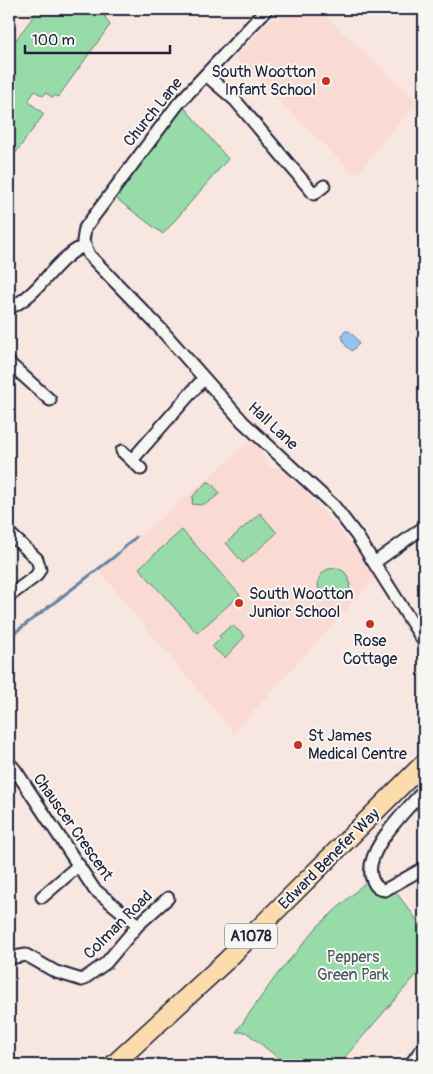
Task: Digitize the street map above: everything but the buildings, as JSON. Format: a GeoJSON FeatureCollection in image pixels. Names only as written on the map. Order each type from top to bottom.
{"type":"FeatureCollection","features":[{"type":"Feature","properties":{"kind":"main road","name":"Edward Benefer Way"},"geometry":{"type":"LineString","coordinates":[[116,1062],[226,961],[424,763]]}},
{"type":"Feature","properties":{"kind":"street","name":"Church Lane"},"geometry":{"type":"LineString","coordinates":[[84,246],[83,235],[94,215],[178,104],[267,9]]}},
{"type":"Feature","properties":{"kind":"street"},"geometry":{"type":"LineString","coordinates":[[206,75],[235,100],[309,198],[324,186]]}},
{"type":"Feature","properties":{"kind":"street"},"geometry":{"type":"LineString","coordinates":[[9,308],[32,294],[66,256],[84,246]]}},
{"type":"Feature","properties":{"kind":"street","name":"Hall Lane"},"geometry":{"type":"LineString","coordinates":[[84,246],[89,255],[158,326],[256,434],[334,506],[374,563],[424,642]]}},
{"type":"Feature","properties":{"kind":"street"},"geometry":{"type":"LineString","coordinates":[[9,363],[50,400]]}},
{"type":"Feature","properties":{"kind":"street"},"geometry":{"type":"LineString","coordinates":[[132,460],[204,378]]}},
{"type":"Feature","properties":{"kind":"street"},"geometry":{"type":"LineString","coordinates":[[122,451],[141,468]]}},
{"type":"Feature","properties":{"kind":"street"},"geometry":{"type":"LineString","coordinates":[[374,563],[424,527]]}},
{"type":"Feature","properties":{"kind":"street"},"geometry":{"type":"LineString","coordinates":[[9,533],[37,559],[40,569],[36,576],[9,596]]}},
{"type":"Feature","properties":{"kind":"street","name":"Chauscer Crescent"},"geometry":{"type":"LineString","coordinates":[[12,766],[94,889],[138,925]]}},
{"type":"Feature","properties":{"kind":"street"},"geometry":{"type":"LineString","coordinates":[[424,790],[382,840],[373,855],[370,869],[373,883],[385,890],[424,868]]}},
{"type":"Feature","properties":{"kind":"street"},"geometry":{"type":"LineString","coordinates":[[42,897],[79,865]]}},
{"type":"Feature","properties":{"kind":"street","name":"Colman Road"},"geometry":{"type":"LineString","coordinates":[[9,958],[26,955],[56,972],[82,980],[106,963],[138,925],[168,898]]}},
{"type":"Feature","properties":{"kind":"street"},"geometry":{"type":"LineString","coordinates":[[410,1065],[424,1046]]}},
{"type":"Feature","properties":{"kind":"shaded area","name":"South Wootton Infant School"},"geometry":{"type":"Polygon","coordinates":[[[284,9],[318,9],[418,103],[385,138],[356,176],[235,58],[271,19],[277,21],[285,12],[284,9]]]}},
{"type":"Feature","properties":{"kind":"shaded area","name":"South Wootton Junior School"},"geometry":{"type":"Polygon","coordinates":[[[253,439],[262,449],[262,457],[272,468],[280,466],[317,504],[317,508],[325,513],[361,556],[375,578],[234,733],[99,571],[253,439]]]}},
{"type":"Feature","properties":{"kind":"green space"},"geometry":{"type":"Polygon","coordinates":[[[39,9],[100,9],[110,25],[58,97],[55,95],[53,98],[46,93],[43,96],[35,91],[28,101],[44,114],[9,162],[9,49],[39,9]]]}},
{"type":"Feature","properties":{"kind":"green space"},"geometry":{"type":"Polygon","coordinates":[[[183,106],[228,159],[163,234],[114,197],[183,106]]]}},
{"type":"Feature","properties":{"kind":"green space"},"geometry":{"type":"Polygon","coordinates":[[[207,482],[210,482],[220,493],[204,504],[192,504],[193,496],[207,482]]]}},
{"type":"Feature","properties":{"kind":"green space"},"geometry":{"type":"Polygon","coordinates":[[[260,513],[277,533],[243,563],[226,543],[260,513]]]}},
{"type":"Feature","properties":{"kind":"green space"},"geometry":{"type":"Polygon","coordinates":[[[182,530],[240,595],[197,633],[139,568],[182,530]]]}},
{"type":"Feature","properties":{"kind":"green space"},"geometry":{"type":"Polygon","coordinates":[[[334,568],[346,572],[350,584],[346,596],[334,600],[322,596],[318,584],[322,572],[334,568]]]}},
{"type":"Feature","properties":{"kind":"green space"},"geometry":{"type":"Polygon","coordinates":[[[232,625],[245,636],[225,658],[212,647],[221,638],[219,636],[232,625]]]}},
{"type":"Feature","properties":{"kind":"green space","name":"Peppers Green Park"},"geometry":{"type":"Polygon","coordinates":[[[367,881],[370,891],[378,896],[385,897],[395,891],[424,929],[424,966],[338,1065],[287,1065],[246,1032],[236,1032],[276,976],[317,927],[367,881]]]}},
{"type":"Feature","properties":{"kind":"water"},"geometry":{"type":"Polygon","coordinates":[[[344,331],[349,331],[359,344],[352,351],[346,346],[342,337],[344,331]]]}},
{"type":"Feature","properties":{"kind":"waterway"},"geometry":{"type":"LineString","coordinates":[[9,637],[114,557],[136,537]]}},
{"type":"Feature","properties":{"kind":"place","name":"South Wootton Infant School"},"geometry":{"type":"Point","coordinates":[326,81]}},
{"type":"Feature","properties":{"kind":"place","name":"South Wootton Junior School"},"geometry":{"type":"Point","coordinates":[239,603]}},
{"type":"Feature","properties":{"kind":"place","name":"Rose Cottage"},"geometry":{"type":"Point","coordinates":[370,624]}},
{"type":"Feature","properties":{"kind":"place","name":"St James Medical Centre"},"geometry":{"type":"Point","coordinates":[298,745]}}]}
